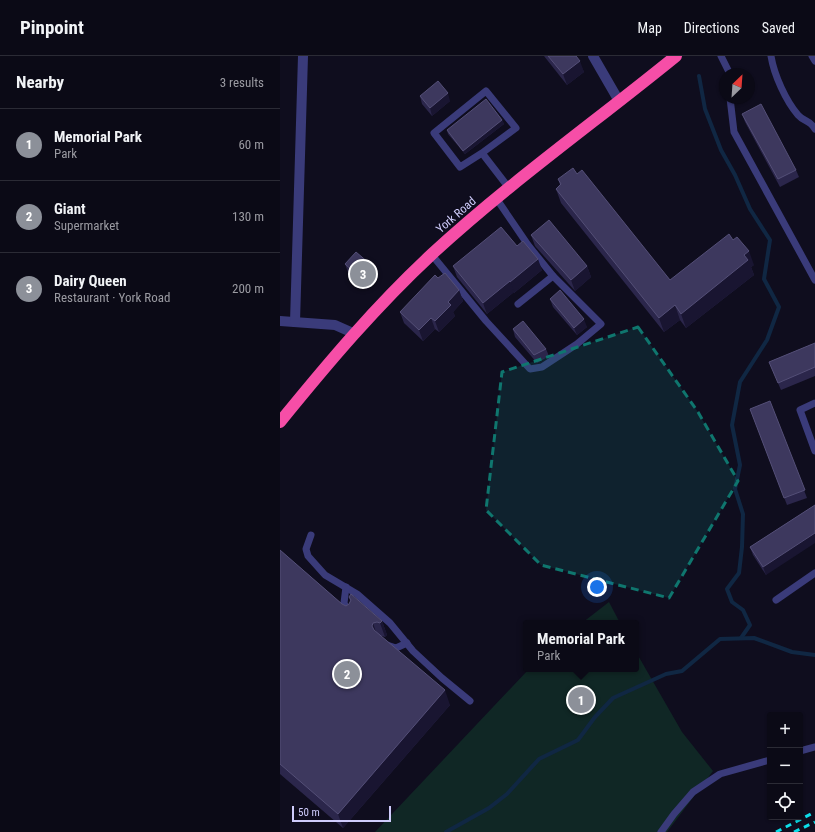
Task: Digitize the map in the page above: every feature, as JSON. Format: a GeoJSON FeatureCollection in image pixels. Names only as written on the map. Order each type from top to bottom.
{"type":"FeatureCollection","features":[{"type":"Feature","properties":{"kind":"highway","name":"York Road"},"geometry":{"type":"LineString","coordinates":[[280,422],[353,333],[398,286],[496,198],[676,56]]}},
{"type":"Feature","properties":{"kind":"street"},"geometry":{"type":"LineString","coordinates":[[295,322],[303,56]]}},
{"type":"Feature","properties":{"kind":"street"},"geometry":{"type":"LineString","coordinates":[[594,56],[619,101]]}},
{"type":"Feature","properties":{"kind":"street"},"geometry":{"type":"LineString","coordinates":[[280,321],[335,325],[353,333]]}},
{"type":"Feature","properties":{"kind":"lane"},"geometry":{"type":"LineString","coordinates":[[721,56],[727,68]]}},
{"type":"Feature","properties":{"kind":"lane"},"geometry":{"type":"LineString","coordinates":[[771,56],[773,66],[790,106],[800,117],[814,125]]}},
{"type":"Feature","properties":{"kind":"lane"},"geometry":{"type":"LineString","coordinates":[[812,56],[815,61]]}},
{"type":"Feature","properties":{"kind":"lane"},"geometry":{"type":"LineString","coordinates":[[486,91],[516,128],[482,153],[460,167],[434,133],[486,91]]}},
{"type":"Feature","properties":{"kind":"lane"},"geometry":{"type":"LineString","coordinates":[[731,104],[734,132],[815,280]]}},
{"type":"Feature","properties":{"kind":"lane"},"geometry":{"type":"LineString","coordinates":[[482,153],[509,188]]}},
{"type":"Feature","properties":{"kind":"lane"},"geometry":{"type":"LineString","coordinates":[[432,255],[486,321],[530,368],[542,367],[577,344],[601,324],[553,276],[528,245],[496,198]]}},
{"type":"Feature","properties":{"kind":"lane"},"geometry":{"type":"LineString","coordinates":[[518,304],[553,276]]}},
{"type":"Feature","properties":{"kind":"lane"},"geometry":{"type":"LineString","coordinates":[[815,403],[800,410],[815,451]]}},
{"type":"Feature","properties":{"kind":"lane"},"geometry":{"type":"LineString","coordinates":[[311,535],[306,548],[308,556],[325,575],[357,594],[390,623],[413,651],[470,701]]}},
{"type":"Feature","properties":{"kind":"lane"},"geometry":{"type":"LineString","coordinates":[[776,600],[815,573]]}},
{"type":"Feature","properties":{"kind":"lane"},"geometry":{"type":"LineString","coordinates":[[346,587],[344,603],[351,615]]}},
{"type":"Feature","properties":{"kind":"lane"},"geometry":{"type":"LineString","coordinates":[[382,641],[388,647],[396,648],[407,644]]}},
{"type":"Feature","properties":{"kind":"lane"},"geometry":{"type":"LineString","coordinates":[[803,750],[815,747]]}},
{"type":"Feature","properties":{"kind":"lane"},"geometry":{"type":"LineString","coordinates":[[661,832],[678,808],[693,792],[720,774],[767,761]]}},
{"type":"Feature","properties":{"kind":"highlighted area"},"geometry":{"type":"Polygon","coordinates":[[[638,327],[698,412],[738,481],[669,598],[541,565],[486,510],[502,372],[638,327]]]}},
{"type":"Feature","properties":{"kind":"green space"},"geometry":{"type":"Polygon","coordinates":[[[609,602],[618,620],[586,620],[609,602]]]}},
{"type":"Feature","properties":{"kind":"green space"},"geometry":{"type":"Polygon","coordinates":[[[639,657],[682,732],[713,771],[667,832],[375,832],[526,672],[639,672],[639,657]]]}},
{"type":"Feature","properties":{"kind":"building"},"geometry":{"type":"Polygon","coordinates":[[[548,56],[576,56],[580,61],[563,74],[548,56]]]}},
{"type":"Feature","properties":{"kind":"building"},"geometry":{"type":"Polygon","coordinates":[[[438,81],[448,93],[430,108],[420,96],[438,81]]]}},
{"type":"Feature","properties":{"kind":"building"},"geometry":{"type":"Polygon","coordinates":[[[486,99],[502,120],[463,151],[447,130],[486,99]]]}},
{"type":"Feature","properties":{"kind":"building"},"geometry":{"type":"Polygon","coordinates":[[[761,104],[796,170],[778,179],[742,114],[761,104]]]}},
{"type":"Feature","properties":{"kind":"building"},"geometry":{"type":"Polygon","coordinates":[[[573,168],[577,174],[582,170],[670,280],[729,234],[733,240],[737,237],[749,251],[744,255],[748,260],[681,314],[675,305],[659,318],[556,189],[561,184],[558,179],[573,168]]]}},
{"type":"Feature","properties":{"kind":"building"},"geometry":{"type":"Polygon","coordinates":[[[549,220],[587,266],[571,280],[531,235],[549,220]]]}},
{"type":"Feature","properties":{"kind":"building"},"geometry":{"type":"Polygon","coordinates":[[[501,227],[517,246],[523,241],[538,259],[483,303],[453,266],[501,227]]]}},
{"type":"Feature","properties":{"kind":"building"},"geometry":{"type":"Polygon","coordinates":[[[356,252],[376,269],[365,282],[345,264],[356,252]]]}},
{"type":"Feature","properties":{"kind":"building"},"geometry":{"type":"Polygon","coordinates":[[[445,273],[459,290],[448,302],[451,305],[435,321],[431,318],[419,330],[400,312],[435,275],[438,278],[445,273]]]}},
{"type":"Feature","properties":{"kind":"building"},"geometry":{"type":"Polygon","coordinates":[[[560,290],[584,319],[574,328],[550,299],[560,290]]]}},
{"type":"Feature","properties":{"kind":"building"},"geometry":{"type":"Polygon","coordinates":[[[523,321],[546,349],[534,355],[513,329],[523,321]]]}},
{"type":"Feature","properties":{"kind":"building"},"geometry":{"type":"Polygon","coordinates":[[[815,343],[815,367],[778,383],[769,362],[815,343]]]}},
{"type":"Feature","properties":{"kind":"building"},"geometry":{"type":"Polygon","coordinates":[[[770,401],[805,490],[784,498],[750,409],[770,401]]]}},
{"type":"Feature","properties":{"kind":"building"},"geometry":{"type":"Polygon","coordinates":[[[815,505],[815,533],[763,567],[750,547],[815,505]]]}},
{"type":"Feature","properties":{"kind":"building"},"geometry":{"type":"Polygon","coordinates":[[[280,550],[342,604],[346,606],[349,604],[351,600],[349,597],[351,594],[382,621],[380,623],[373,623],[372,626],[374,630],[445,690],[338,814],[280,764],[280,550]]]}},
{"type":"Feature","properties":{"kind":"waterway"},"geometry":{"type":"LineString","coordinates":[[699,76],[705,109],[721,150],[735,175],[750,209],[770,240],[764,279],[779,307],[767,340],[740,382],[732,425],[740,465],[735,489],[743,514],[742,547],[739,573],[727,589],[732,602],[743,610],[750,625],[741,638]]}},
{"type":"Feature","properties":{"kind":"waterway"},"geometry":{"type":"LineString","coordinates":[[446,832],[489,808],[507,794],[539,759],[578,740],[595,717],[613,698],[666,674],[682,671],[720,639],[754,638],[792,652],[815,655]]}},
{"type":"Feature","properties":{"kind":"railway"},"geometry":{"type":"LineString","coordinates":[[776,832],[815,812]]}},
{"type":"Feature","properties":{"kind":"railway"},"geometry":{"type":"LineString","coordinates":[[794,832],[815,822]]}},
{"type":"Feature","properties":{"kind":"place","name":"Dairy Queen"},"geometry":{"type":"Point","coordinates":[363,274]}},
{"type":"Feature","properties":{"kind":"place","name":"Giant"},"geometry":{"type":"Point","coordinates":[347,674]}},
{"type":"Feature","properties":{"kind":"place","name":"Memorial Park"},"geometry":{"type":"Point","coordinates":[581,700]}}]}
